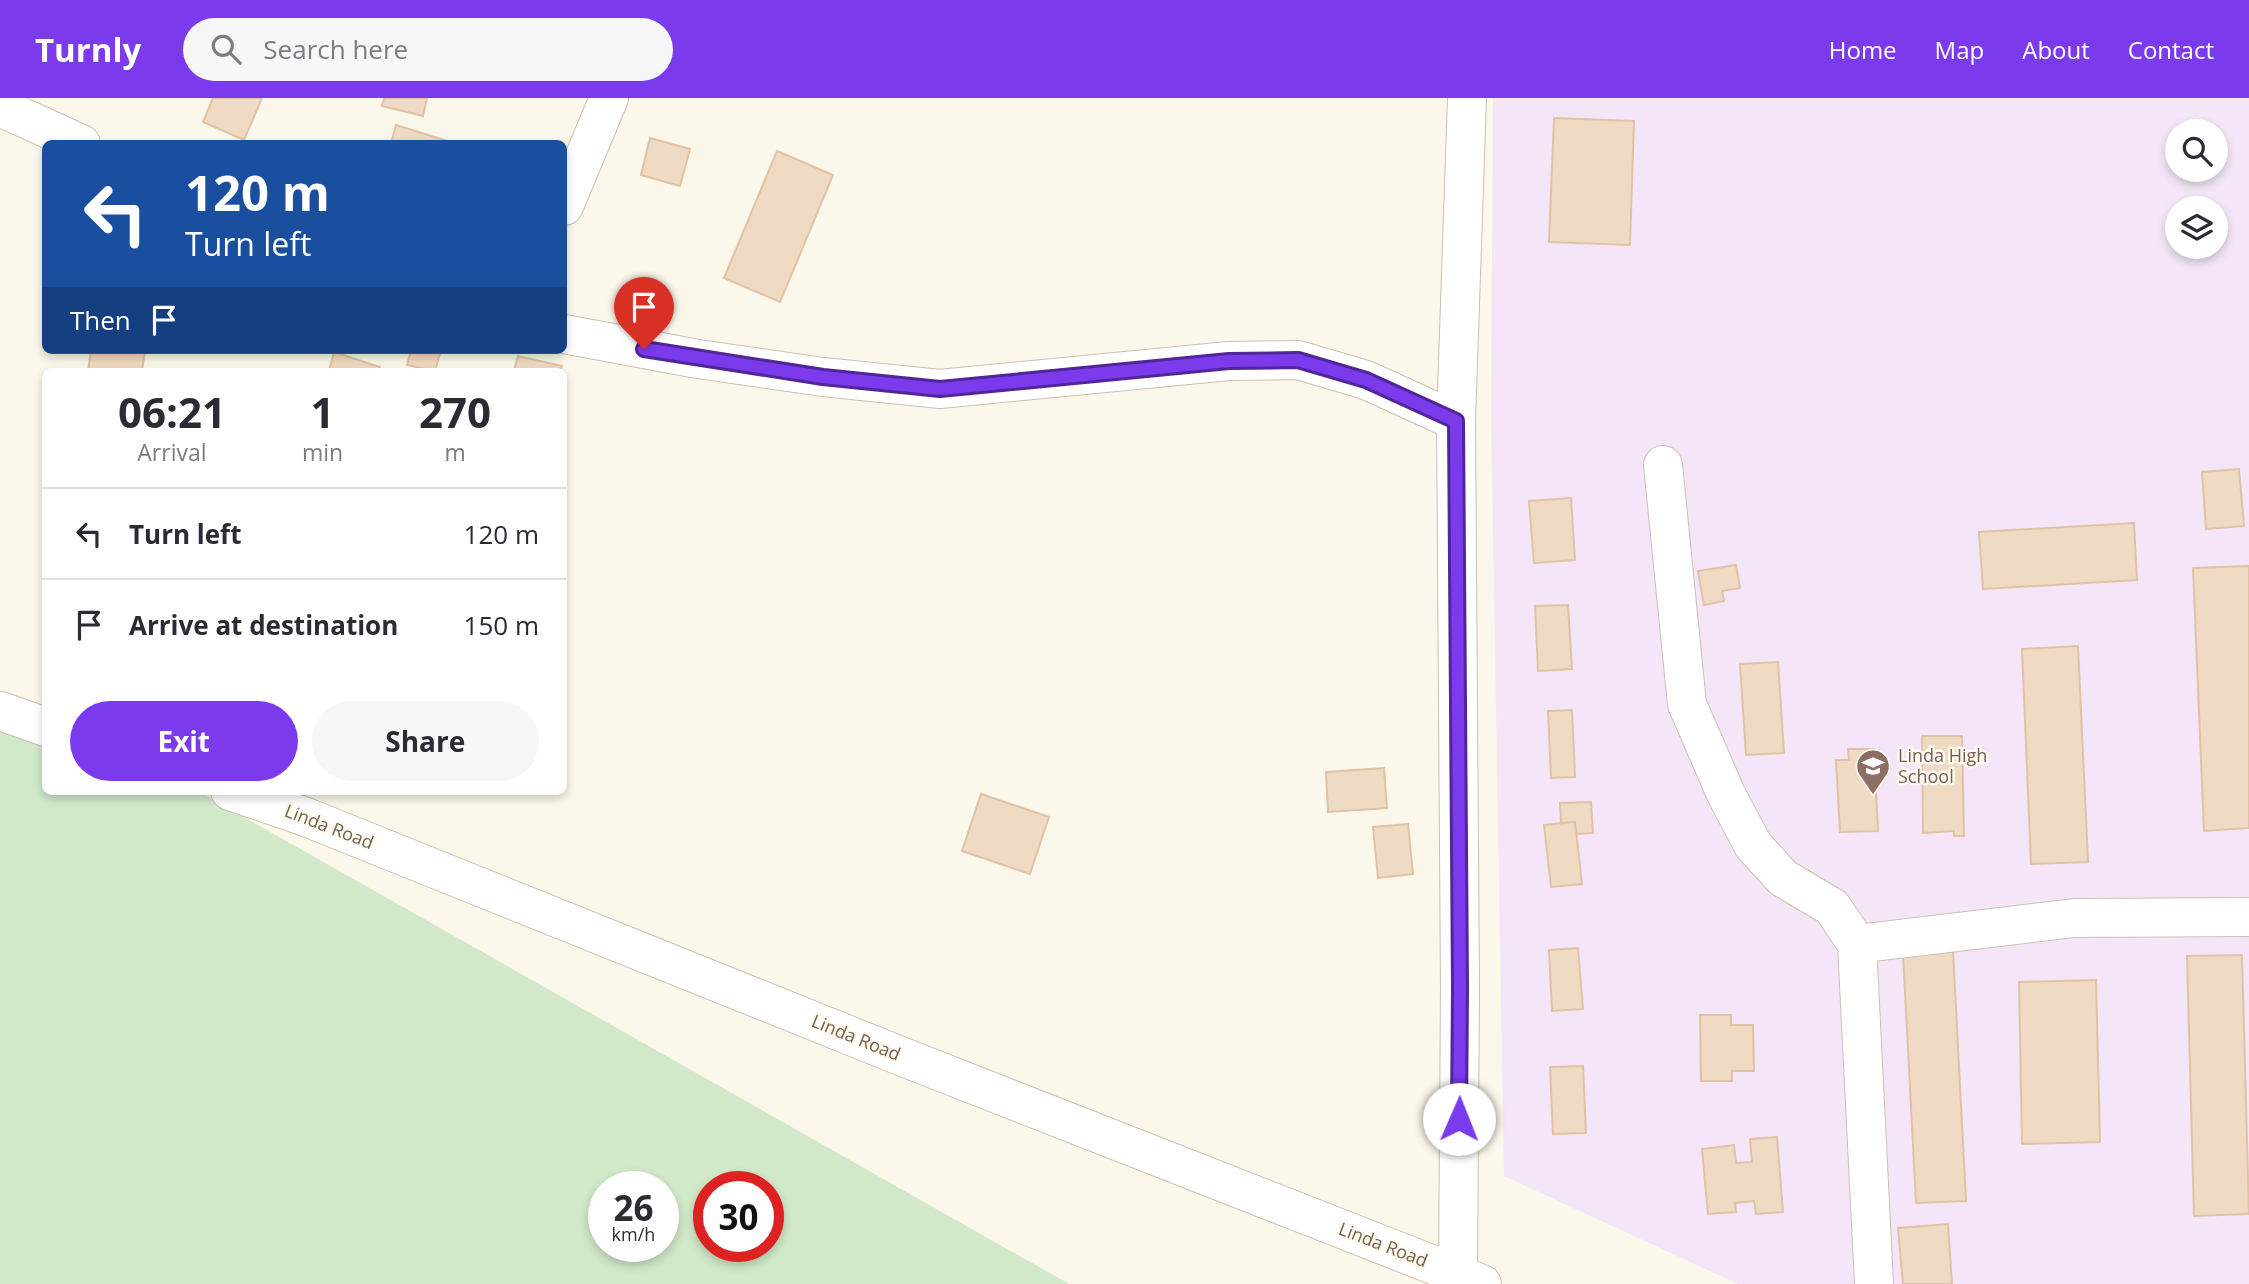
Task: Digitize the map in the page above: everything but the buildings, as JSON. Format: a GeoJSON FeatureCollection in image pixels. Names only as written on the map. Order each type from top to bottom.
{"type":"FeatureCollection","features":[{"type":"Feature","properties":{"kind":"street"},"geometry":{"type":"LineString","coordinates":[[567,199],[609,98]]}},
{"type":"Feature","properties":{"kind":"street"},"geometry":{"type":"LineString","coordinates":[[1467,98],[1456,421],[1460,989],[1470,1279]]}},
{"type":"Feature","properties":{"kind":"street"},"geometry":{"type":"LineString","coordinates":[[0,107],[72,140]]}},
{"type":"Feature","properties":{"kind":"street"},"geometry":{"type":"LineString","coordinates":[[567,335],[698,359],[823,377],[940,389],[1229,361],[1298,360],[1366,380],[1456,421]]}},
{"type":"Feature","properties":{"kind":"street"},"geometry":{"type":"LineString","coordinates":[[1663,465],[1687,704],[1753,845],[1783,878],[1832,907],[1857,944],[1874,1284]]}},
{"type":"Feature","properties":{"kind":"street"},"geometry":{"type":"LineString","coordinates":[[0,712],[42,726]]}},
{"type":"Feature","properties":{"kind":"street","name":"Linda Road"},"geometry":{"type":"LineString","coordinates":[[242,795],[306,817],[903,1057],[1470,1279]]}},
{"type":"Feature","properties":{"kind":"street"},"geometry":{"type":"LineString","coordinates":[[1857,944],[2074,918],[2249,917]]}},
{"type":"Feature","properties":{"kind":"shaded area","name":"Linda High School"},"geometry":{"type":"Polygon","coordinates":[[[1493,98],[2249,98],[2249,1284],[1738,1284],[1504,1176],[1491,416],[1493,98]]]}},
{"type":"Feature","properties":{"kind":"green space"},"geometry":{"type":"Polygon","coordinates":[[[0,724],[42,733],[42,795],[205,795],[1069,1284],[0,1284],[0,724]]]}},
{"type":"Feature","properties":{"kind":"place","name":"Linda High School"},"geometry":{"type":"Point","coordinates":[1873,796]}},
{"type":"Feature","properties":{"kind":"route"},"geometry":{"type":"LineString","coordinates":[[644,349],[823,377],[940,389],[1229,361],[1298,360],[1366,380],[1456,421],[1459,1119]]}}]}
